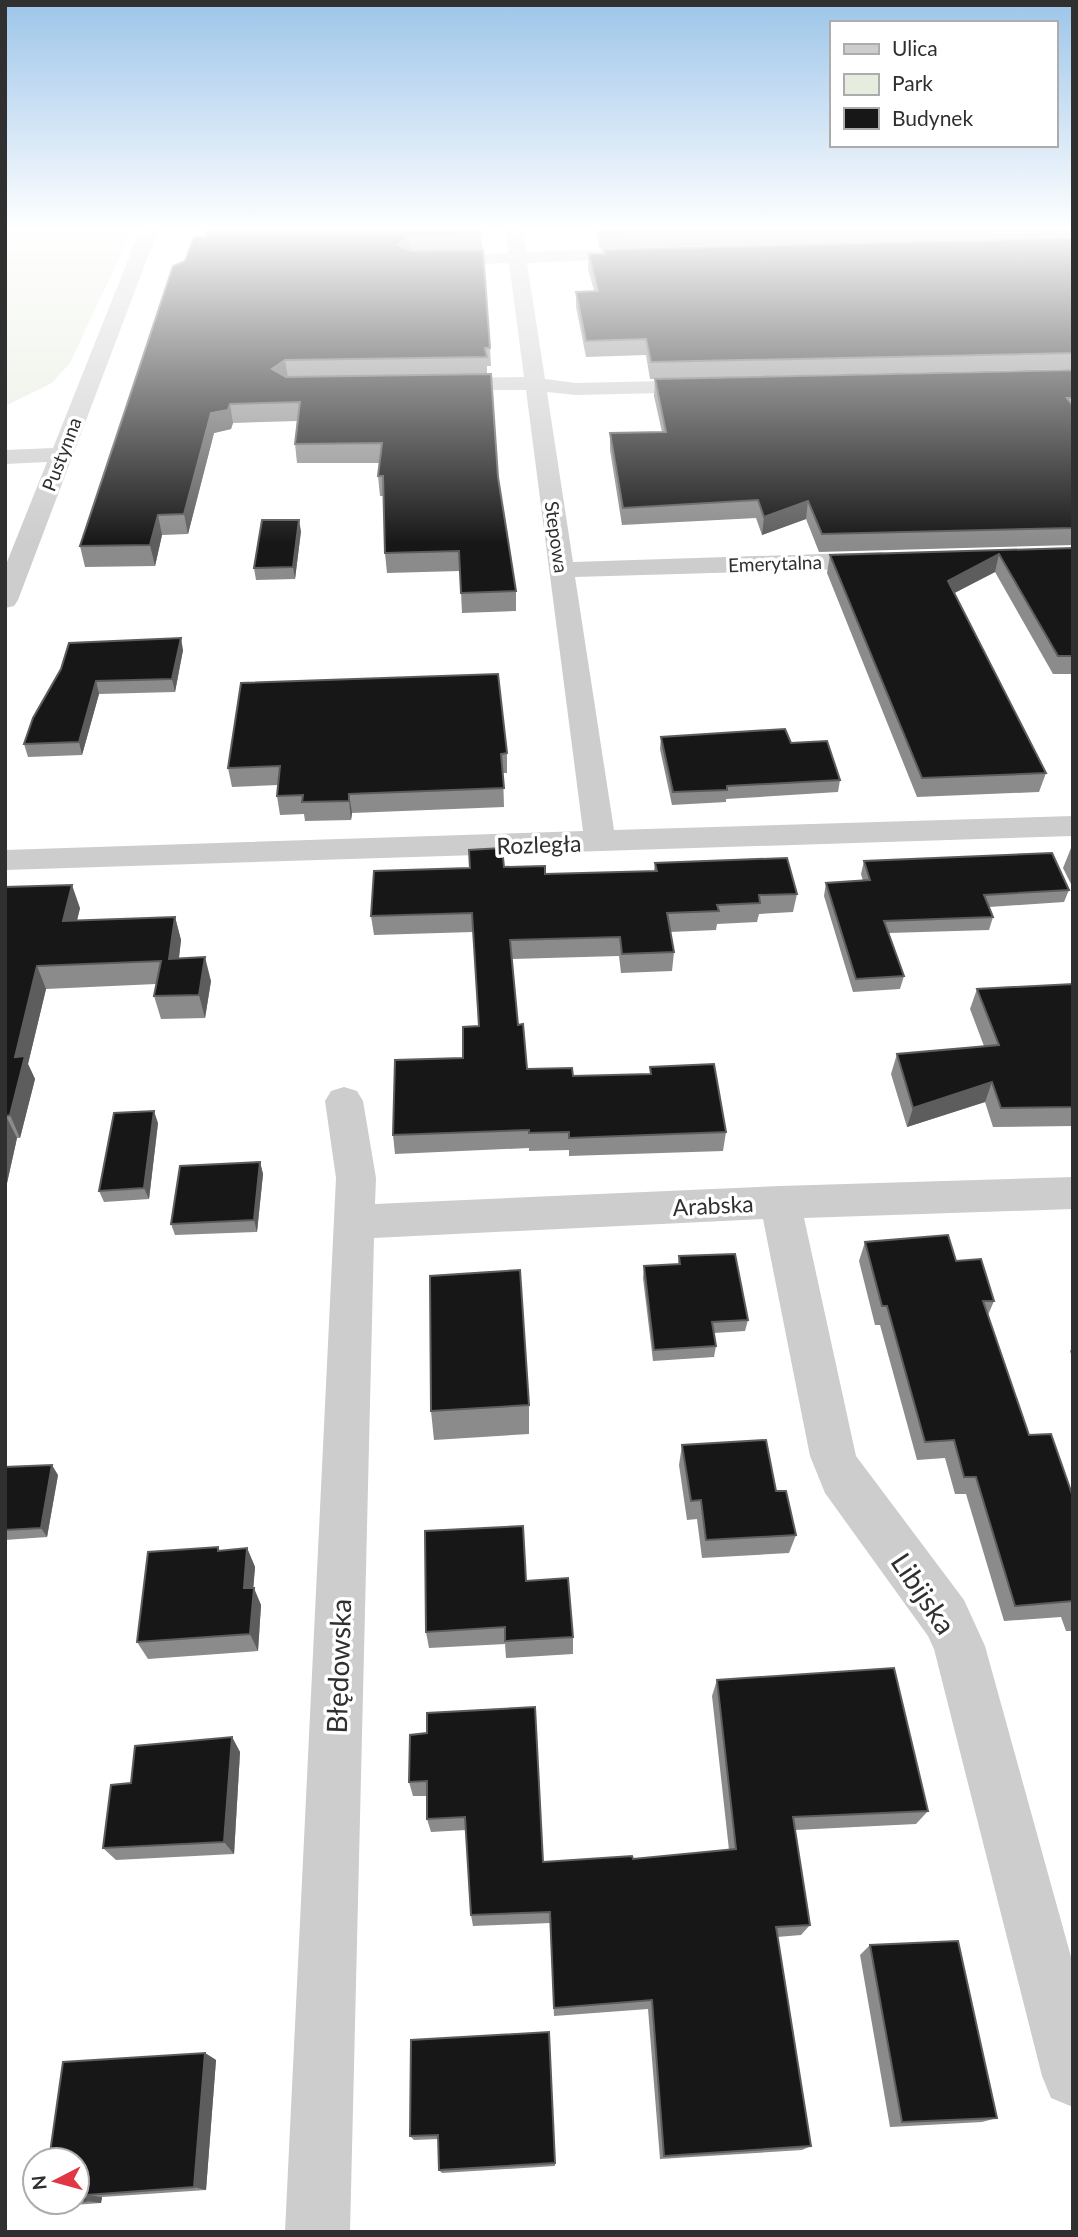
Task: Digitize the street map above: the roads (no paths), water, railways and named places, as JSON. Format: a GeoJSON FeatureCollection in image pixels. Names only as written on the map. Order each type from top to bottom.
{"type":"FeatureCollection","features":[{"type":"Feature","properties":{"kind":"street","name":"Pustynna"},"geometry":{"type":"LineString","coordinates":[[5,600],[108,334]]}},
{"type":"Feature","properties":{"kind":"street","name":"Stepowa"},"geometry":{"type":"LineString","coordinates":[[528,334],[600,843]]}},
{"type":"Feature","properties":{"kind":"street"},"geometry":{"type":"LineString","coordinates":[[415,384],[512,382],[576,389],[732,385]]}},
{"type":"Feature","properties":{"kind":"street"},"geometry":{"type":"LineString","coordinates":[[5,457],[61,455]]}},
{"type":"Feature","properties":{"kind":"street","name":"Emerytalna"},"geometry":{"type":"LineString","coordinates":[[562,570],[909,559]]}},
{"type":"Feature","properties":{"kind":"street","name":"Rozległa"},"geometry":{"type":"LineString","coordinates":[[5,860],[1073,826]]}},
{"type":"Feature","properties":{"kind":"street","name":"Błędowska"},"geometry":{"type":"LineString","coordinates":[[317,2232],[356,1178],[344,1101]]}},
{"type":"Feature","properties":{"kind":"street","name":"Arabska"},"geometry":{"type":"LineString","coordinates":[[354,1222],[779,1202],[1073,1193]]}},
{"type":"Feature","properties":{"kind":"street","name":"Libijska"},"geometry":{"type":"LineString","coordinates":[[779,1202],[833,1456],[842,1477],[946,1618],[959,1646],[1073,2076]]}}]}
